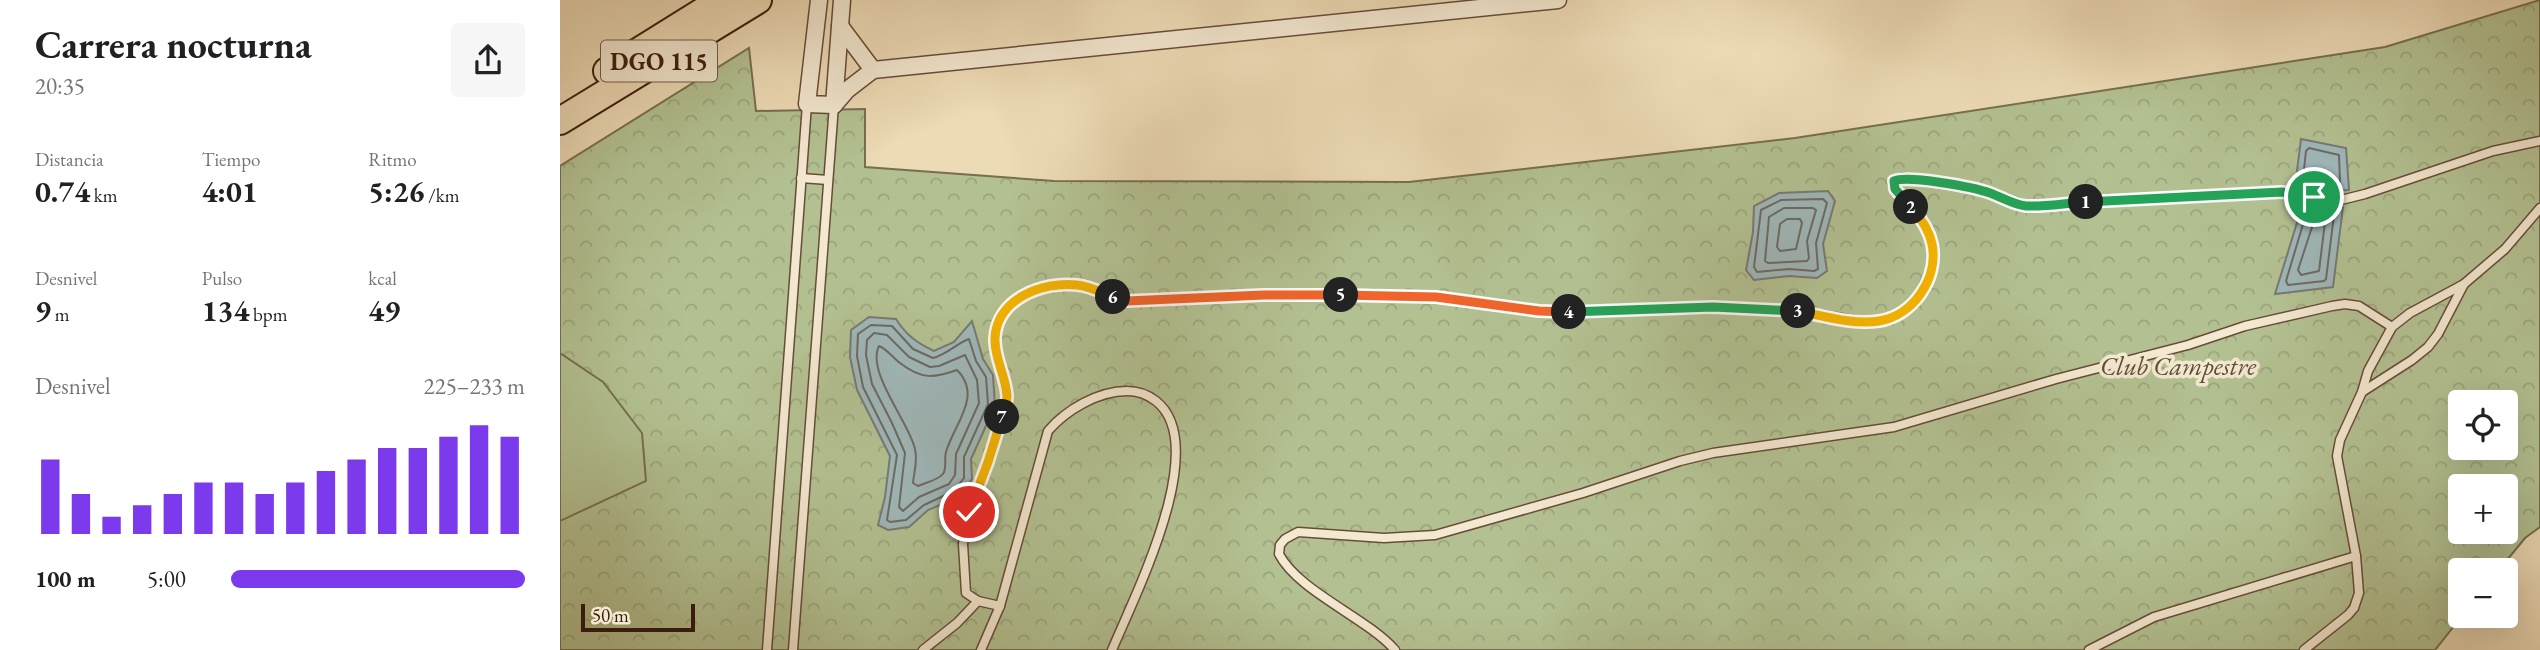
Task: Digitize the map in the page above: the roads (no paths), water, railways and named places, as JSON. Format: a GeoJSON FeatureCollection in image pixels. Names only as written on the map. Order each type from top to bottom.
{"type":"FeatureCollection","features":[{"type":"Feature","properties":{"kind":"main road","name":"DGO 115"},"geometry":{"type":"LineString","coordinates":[[560,101],[721,0]]}},
{"type":"Feature","properties":{"kind":"main road","name":"DGO 115"},"geometry":{"type":"LineString","coordinates":[[560,121],[758,0]]}},
{"type":"Feature","properties":{"kind":"street"},"geometry":{"type":"LineString","coordinates":[[819,0],[807,104],[834,104],[873,70],[1558,0]]}},
{"type":"Feature","properties":{"kind":"street"},"geometry":{"type":"LineString","coordinates":[[834,104],[842,0]]}},
{"type":"Feature","properties":{"kind":"street"},"geometry":{"type":"LineString","coordinates":[[839,26],[873,70]]}},
{"type":"Feature","properties":{"kind":"lane"},"geometry":{"type":"LineString","coordinates":[[767,650],[807,104]]}},
{"type":"Feature","properties":{"kind":"lane"},"geometry":{"type":"LineString","coordinates":[[793,650],[834,104]]}},
{"type":"Feature","properties":{"kind":"lane"},"geometry":{"type":"LineString","coordinates":[[1000,606],[969,597],[964,588],[963,544],[969,512],[1006,402],[1006,386],[996,353],[998,320],[1008,307],[1035,290],[1049,286],[1076,285],[1127,301],[1264,295],[1357,295],[1436,297],[1539,311],[1752,308],[1792,310],[1865,322],[1881,321],[1899,314],[1915,303],[1932,269],[1932,242],[1926,227],[1893,185],[1894,181],[1901,178],[1986,191],[2027,206],[2282,192],[2341,200],[2493,151],[2540,141]]}},
{"type":"Feature","properties":{"kind":"lane"},"geometry":{"type":"LineString","coordinates":[[801,178],[828,180]]}},
{"type":"Feature","properties":{"kind":"lane"},"geometry":{"type":"LineString","coordinates":[[2304,650],[2348,615],[2354,608],[2359,593],[2356,556],[2337,456],[2340,440],[2362,392],[2368,371],[2392,327],[2410,313],[2464,284],[2505,249],[2540,208]]}},
{"type":"Feature","properties":{"kind":"lane"},"geometry":{"type":"LineString","coordinates":[[2362,392],[2428,347],[2438,334],[2464,284]]}},
{"type":"Feature","properties":{"kind":"lane"},"geometry":{"type":"LineString","coordinates":[[1395,650],[1382,637],[1294,574],[1279,554],[1280,545],[1285,539],[1298,532],[1384,538],[1434,535],[1583,493],[1680,461],[1713,453],[1894,427],[2056,379],[2188,345],[2245,326],[2332,306],[2359,306],[2392,327]]}},
{"type":"Feature","properties":{"kind":"lane"},"geometry":{"type":"LineString","coordinates":[[981,650],[1000,606],[1048,431],[1066,414],[1098,397],[1124,391],[1138,392],[1149,396],[1169,414],[1175,431],[1177,453],[1171,498],[1112,650]]}},
{"type":"Feature","properties":{"kind":"lane"},"geometry":{"type":"LineString","coordinates":[[2089,650],[2154,617],[2356,556]]}},
{"type":"Feature","properties":{"kind":"lane"},"geometry":{"type":"LineString","coordinates":[[923,650],[957,623],[978,601]]}},
{"type":"Feature","properties":{"kind":"water"},"geometry":{"type":"Polygon","coordinates":[[[2301,139],[2346,148],[2349,190],[2312,192],[2297,171],[2301,139]]]}},
{"type":"Feature","properties":{"kind":"water"},"geometry":{"type":"Polygon","coordinates":[[[1828,191],[1835,201],[1823,244],[1827,271],[1817,278],[1789,276],[1754,280],[1746,270],[1753,232],[1754,206],[1779,193],[1828,191]]]}},
{"type":"Feature","properties":{"kind":"water"},"geometry":{"type":"Polygon","coordinates":[[[2304,200],[2343,207],[2333,287],[2275,294],[2304,200]]]}},
{"type":"Feature","properties":{"kind":"water"},"geometry":{"type":"Polygon","coordinates":[[[869,317],[896,319],[912,338],[934,351],[954,342],[972,321],[983,359],[993,375],[995,406],[971,459],[972,479],[959,497],[928,510],[909,527],[888,530],[878,525],[890,456],[857,390],[850,357],[851,330],[869,317]]]}},
{"type":"Feature","properties":{"kind":"park label","name":"Club Campestre"},"geometry":{"type":"Point","coordinates":[2178,366]}}]}
